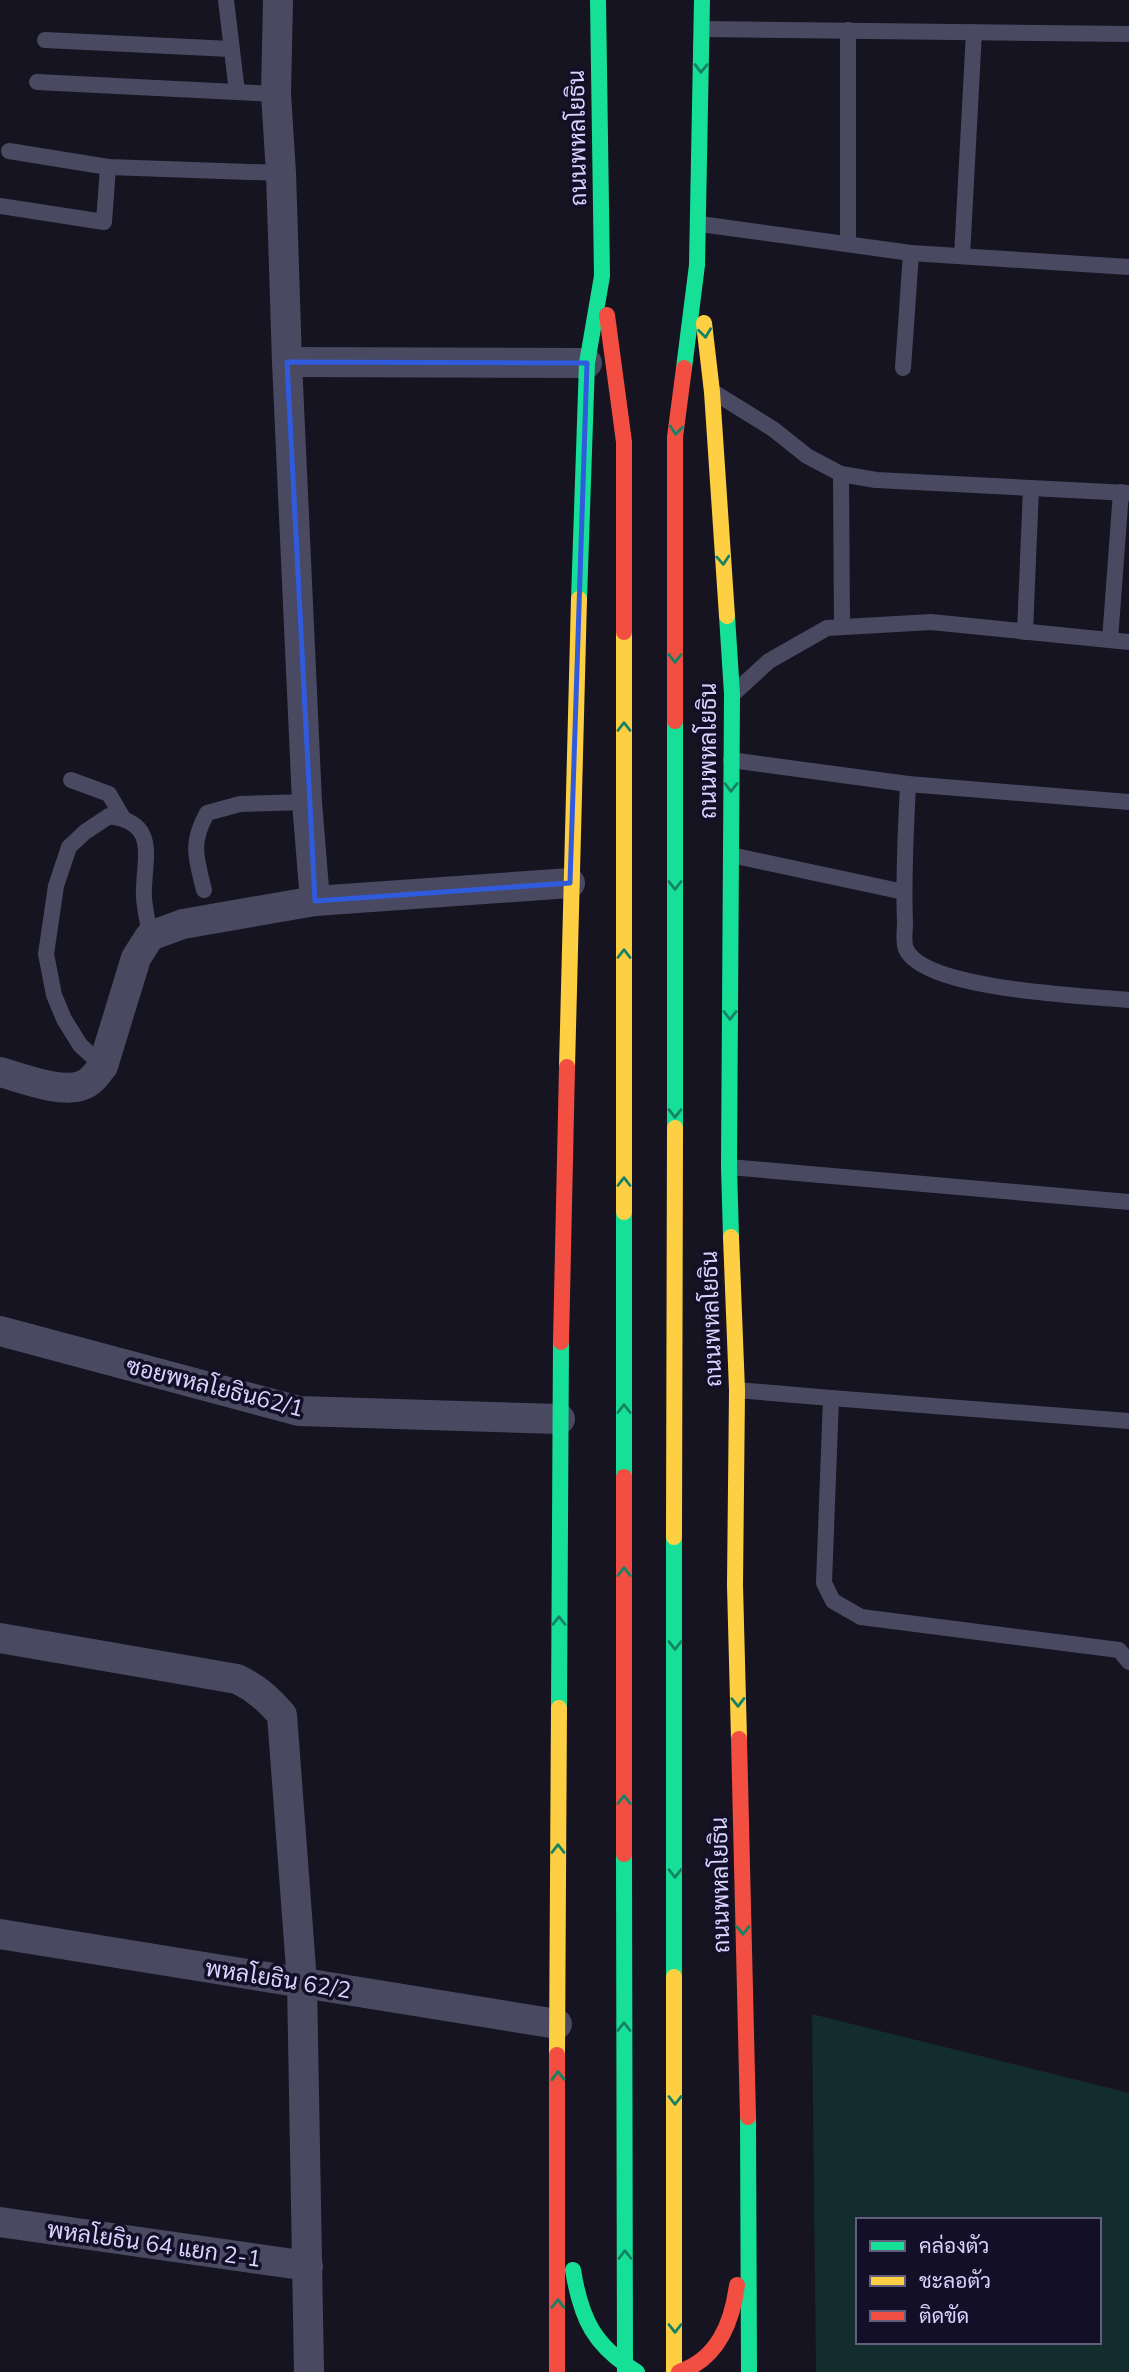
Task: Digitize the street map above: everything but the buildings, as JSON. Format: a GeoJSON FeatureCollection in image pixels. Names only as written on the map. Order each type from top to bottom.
{"type":"FeatureCollection","features":[{"type":"Feature","properties":{"kind":"main road","name":"ถนนพหลโยธิน"},"geometry":{"type":"LineString","coordinates":[[598,0],[601,276],[624,442],[625,2372]]}},
{"type":"Feature","properties":{"kind":"main road","name":"ถนนพหลโยธิน"},"geometry":{"type":"LineString","coordinates":[[677,2372],[675,437],[700,224],[702,0]]}},
{"type":"Feature","properties":{"kind":"main road","name":"ถนนพหลโยธิน"},"geometry":{"type":"LineString","coordinates":[[697,265],[712,392],[732,694],[729,1167],[737,1390],[735,1585],[749,2157],[750,2372]]}},
{"type":"Feature","properties":{"kind":"main road","name":"ถนนพหลโยธิน"},"geometry":{"type":"LineString","coordinates":[[557,2372],[560,1419],[570,883],[587,363],[601,276]]}},
{"type":"Feature","properties":{"kind":"main road"},"geometry":{"type":"LineString","coordinates":[[677,2372],[690,2370],[714,2351],[727,2326],[737,2290],[749,2157]]}},
{"type":"Feature","properties":{"kind":"main road"},"geometry":{"type":"LineString","coordinates":[[559,2162],[577,2297],[585,2322],[616,2361],[637,2372]]}},
{"type":"Feature","properties":{"kind":"street"},"geometry":{"type":"LineString","coordinates":[[278,0],[276,94],[287,362],[307,802],[315,901]]}},
{"type":"Feature","properties":{"kind":"street"},"geometry":{"type":"LineString","coordinates":[[287,362],[587,363]]}},
{"type":"Feature","properties":{"kind":"street"},"geometry":{"type":"LineString","coordinates":[[0,1072],[67,1089],[83,1085],[94,1078],[103,1066],[136,958],[150,936],[183,924],[315,901],[570,883]]}},
{"type":"Feature","properties":{"kind":"street","name":"ซอยพหลโยธิน62/1"},"geometry":{"type":"LineString","coordinates":[[0,1331],[299,1411],[560,1419]]}},
{"type":"Feature","properties":{"kind":"street"},"geometry":{"type":"LineString","coordinates":[[0,1638],[237,1679],[266,1696],[282,1715],[302,1982],[309,2372]]}},
{"type":"Feature","properties":{"kind":"street","name":"พหลโยธิน 62/2"},"geometry":{"type":"LineString","coordinates":[[0,1934],[557,2024]]}},
{"type":"Feature","properties":{"kind":"street","name":"พหลโยธิน 64 แยก 2-1"},"geometry":{"type":"LineString","coordinates":[[0,2222],[308,2266]]}},
{"type":"Feature","properties":{"kind":"lane"},"geometry":{"type":"LineString","coordinates":[[226,0],[237,92]]}},
{"type":"Feature","properties":{"kind":"lane"},"geometry":{"type":"LineString","coordinates":[[702,29],[1129,34]]}},
{"type":"Feature","properties":{"kind":"lane"},"geometry":{"type":"LineString","coordinates":[[848,30],[848,244]]}},
{"type":"Feature","properties":{"kind":"lane"},"geometry":{"type":"LineString","coordinates":[[962,256],[974,32]]}},
{"type":"Feature","properties":{"kind":"lane"},"geometry":{"type":"LineString","coordinates":[[45,40],[231,49]]}},
{"type":"Feature","properties":{"kind":"lane"},"geometry":{"type":"LineString","coordinates":[[37,82],[276,94]]}},
{"type":"Feature","properties":{"kind":"lane"},"geometry":{"type":"LineString","coordinates":[[9,151],[108,166],[281,173]]}},
{"type":"Feature","properties":{"kind":"lane"},"geometry":{"type":"LineString","coordinates":[[0,206],[104,222],[108,166]]}},
{"type":"Feature","properties":{"kind":"lane"},"geometry":{"type":"LineString","coordinates":[[700,224],[911,253],[1129,267]]}},
{"type":"Feature","properties":{"kind":"lane"},"geometry":{"type":"LineString","coordinates":[[903,368],[911,253]]}},
{"type":"Feature","properties":{"kind":"lane"},"geometry":{"type":"LineString","coordinates":[[712,392],[773,429],[807,456],[841,474],[876,480],[1125,492],[1110,640]]}},
{"type":"Feature","properties":{"kind":"lane"},"geometry":{"type":"LineString","coordinates":[[841,474],[842,627]]}},
{"type":"Feature","properties":{"kind":"lane"},"geometry":{"type":"LineString","coordinates":[[1025,632],[1031,488]]}},
{"type":"Feature","properties":{"kind":"lane"},"geometry":{"type":"LineString","coordinates":[[732,694],[769,662],[827,628],[931,622],[1129,642]]}},
{"type":"Feature","properties":{"kind":"lane"},"geometry":{"type":"LineString","coordinates":[[730,760],[908,784],[1129,802]]}},
{"type":"Feature","properties":{"kind":"lane"},"geometry":{"type":"LineString","coordinates":[[71,780],[109,794],[123,818],[141,832],[148,852],[144,896],[150,936]]}},
{"type":"Feature","properties":{"kind":"lane"},"geometry":{"type":"LineString","coordinates":[[908,784],[904,892],[906,948],[918,963],[938,973],[1009,989],[1129,1000]]}},
{"type":"Feature","properties":{"kind":"lane"},"geometry":{"type":"LineString","coordinates":[[204,890],[195,850],[199,827],[207,813],[240,804],[307,802]]}},
{"type":"Feature","properties":{"kind":"lane"},"geometry":{"type":"LineString","coordinates":[[103,1066],[80,1045],[64,1019],[54,995],[46,954],[56,886],[69,847],[108,816],[123,818]]}},
{"type":"Feature","properties":{"kind":"lane"},"geometry":{"type":"LineString","coordinates":[[731,855],[904,892]]}},
{"type":"Feature","properties":{"kind":"lane"},"geometry":{"type":"LineString","coordinates":[[729,1167],[1129,1202]]}},
{"type":"Feature","properties":{"kind":"lane"},"geometry":{"type":"LineString","coordinates":[[737,1390],[1129,1421]]}},
{"type":"Feature","properties":{"kind":"lane"},"geometry":{"type":"LineString","coordinates":[[831,1398],[824,1583],[833,1601],[861,1617],[1119,1650],[1129,1662]]}},
{"type":"Feature","properties":{"kind":"highlighted area"},"geometry":{"type":"Polygon","coordinates":[[[287,362],[587,363],[570,883],[315,901],[287,362]]]}},
{"type":"Feature","properties":{"kind":"green space"},"geometry":{"type":"Polygon","coordinates":[[[812,2014],[1129,2093],[1129,2372],[816,2372],[812,2014]]]}},
{"type":"Feature","properties":{"kind":"traffic: fast"},"geometry":{"type":"LineString","coordinates":[[579,599],[587,363],[602,276],[598,0]]}},
{"type":"Feature","properties":{"kind":"traffic: fast"},"geometry":{"type":"LineString","coordinates":[[684,368],[697,265],[702,0]]}},
{"type":"Feature","properties":{"kind":"traffic: fast"},"geometry":{"type":"LineString","coordinates":[[727,616],[732,694],[729,1167],[731,1237]]}},
{"type":"Feature","properties":{"kind":"traffic: fast"},"geometry":{"type":"LineString","coordinates":[[675,721],[675,1128]]}},
{"type":"Feature","properties":{"kind":"traffic: fast"},"geometry":{"type":"LineString","coordinates":[[624,1212],[624,1477]]}},
{"type":"Feature","properties":{"kind":"traffic: fast"},"geometry":{"type":"LineString","coordinates":[[559,1708],[561,1342]]}},
{"type":"Feature","properties":{"kind":"traffic: fast"},"geometry":{"type":"LineString","coordinates":[[674,1537],[674,1977]]}},
{"type":"Feature","properties":{"kind":"traffic: fast"},"geometry":{"type":"LineString","coordinates":[[624,1854],[625,2372]]}},
{"type":"Feature","properties":{"kind":"traffic: fast"},"geometry":{"type":"LineString","coordinates":[[748,2117],[749,2372]]}},
{"type":"Feature","properties":{"kind":"traffic: fast"},"geometry":{"type":"LineString","coordinates":[[573,2270],[580,2303],[592,2330],[610,2352],[637,2372]]}},
{"type":"Feature","properties":{"kind":"traffic: slow"},"geometry":{"type":"LineString","coordinates":[[704,323],[712,392],[727,616]]}},
{"type":"Feature","properties":{"kind":"traffic: slow"},"geometry":{"type":"LineString","coordinates":[[567,1067],[579,599]]}},
{"type":"Feature","properties":{"kind":"traffic: slow"},"geometry":{"type":"LineString","coordinates":[[624,632],[624,1212]]}},
{"type":"Feature","properties":{"kind":"traffic: slow"},"geometry":{"type":"LineString","coordinates":[[674,1537],[675,1128]]}},
{"type":"Feature","properties":{"kind":"traffic: slow"},"geometry":{"type":"LineString","coordinates":[[731,1237],[737,1390],[735,1585],[739,1739]]}},
{"type":"Feature","properties":{"kind":"traffic: slow"},"geometry":{"type":"LineString","coordinates":[[557,2055],[559,1708]]}},
{"type":"Feature","properties":{"kind":"traffic: slow"},"geometry":{"type":"LineString","coordinates":[[674,1977],[674,2372]]}},
{"type":"Feature","properties":{"kind":"traffic: jam"},"geometry":{"type":"LineString","coordinates":[[607,315],[624,442],[624,632]]}},
{"type":"Feature","properties":{"kind":"traffic: jam"},"geometry":{"type":"LineString","coordinates":[[675,721],[675,437],[684,368]]}},
{"type":"Feature","properties":{"kind":"traffic: jam"},"geometry":{"type":"LineString","coordinates":[[561,1342],[567,1067]]}},
{"type":"Feature","properties":{"kind":"traffic: jam"},"geometry":{"type":"LineString","coordinates":[[624,1477],[624,1854]]}},
{"type":"Feature","properties":{"kind":"traffic: jam"},"geometry":{"type":"LineString","coordinates":[[739,1739],[748,2117]]}},
{"type":"Feature","properties":{"kind":"traffic: jam"},"geometry":{"type":"LineString","coordinates":[[557,2055],[557,2372]]}},
{"type":"Feature","properties":{"kind":"traffic: jam"},"geometry":{"type":"LineString","coordinates":[[679,2372],[704,2358],[721,2338],[731,2313],[737,2285]]}}]}
